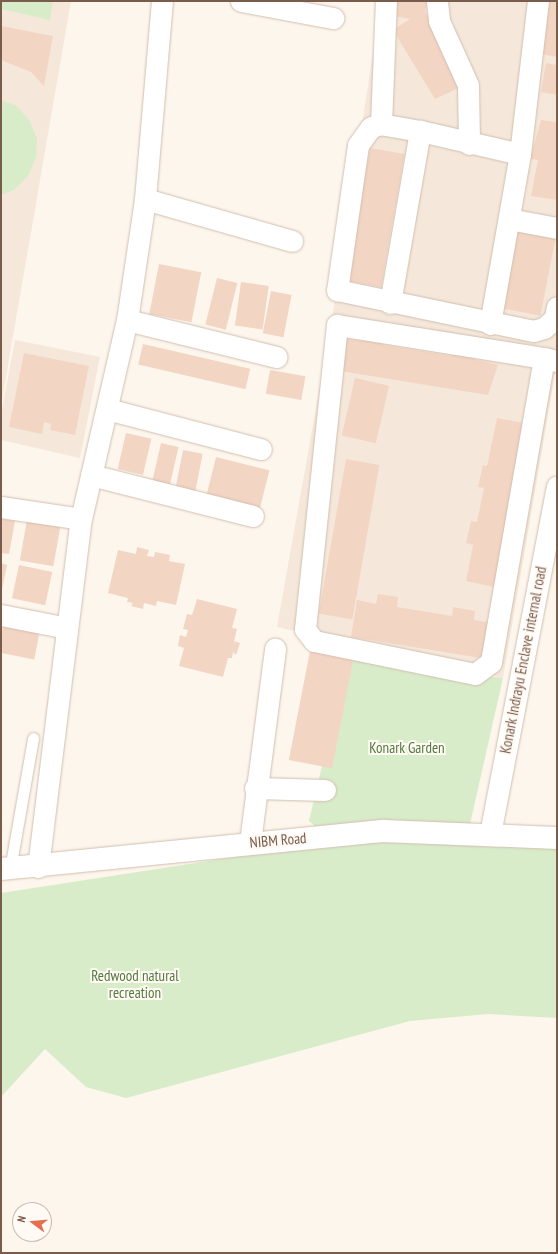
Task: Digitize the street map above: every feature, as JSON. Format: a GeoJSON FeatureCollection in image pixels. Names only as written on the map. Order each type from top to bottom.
{"type":"FeatureCollection","features":[{"type":"Feature","properties":{"kind":"main road","name":"NIBM Road"},"geometry":{"type":"LineString","coordinates":[[5,869],[38,867],[250,842],[384,831],[490,834],[557,838]]}},
{"type":"Feature","properties":{"kind":"street"},"geometry":{"type":"LineString","coordinates":[[38,867],[81,518],[127,320],[145,199],[162,1]]}},
{"type":"Feature","properties":{"kind":"street"},"geometry":{"type":"LineString","coordinates":[[241,1],[333,18]]}},
{"type":"Feature","properties":{"kind":"street"},"geometry":{"type":"LineString","coordinates":[[381,124],[386,1]]}},
{"type":"Feature","properties":{"kind":"street"},"geometry":{"type":"LineString","coordinates":[[437,1],[439,21],[468,85],[469,144]]}},
{"type":"Feature","properties":{"kind":"street"},"geometry":{"type":"LineString","coordinates":[[490,324],[520,154],[538,1]]}},
{"type":"Feature","properties":{"kind":"street"},"geometry":{"type":"LineString","coordinates":[[520,154],[469,144],[420,131],[381,124],[371,127],[358,145],[337,290],[490,324],[533,331],[544,328],[555,318],[557,307]]}},
{"type":"Feature","properties":{"kind":"street"},"geometry":{"type":"LineString","coordinates":[[390,303],[420,131]]}},
{"type":"Feature","properties":{"kind":"street"},"geometry":{"type":"LineString","coordinates":[[145,199],[292,241]]}},
{"type":"Feature","properties":{"kind":"street"},"geometry":{"type":"LineString","coordinates":[[509,219],[557,228]]}},
{"type":"Feature","properties":{"kind":"street"},"geometry":{"type":"LineString","coordinates":[[127,320],[277,357]]}},
{"type":"Feature","properties":{"kind":"street"},"geometry":{"type":"LineString","coordinates":[[337,325],[551,359],[491,662],[476,674],[314,641],[305,629],[337,325]]}},
{"type":"Feature","properties":{"kind":"street"},"geometry":{"type":"LineString","coordinates":[[107,409],[261,449]]}},
{"type":"Feature","properties":{"kind":"street"},"geometry":{"type":"LineString","coordinates":[[91,475],[252,516]]}},
{"type":"Feature","properties":{"kind":"street","name":"Konark Indrayu Enclave internal road"},"geometry":{"type":"LineString","coordinates":[[490,834],[557,486]]}},
{"type":"Feature","properties":{"kind":"street"},"geometry":{"type":"LineString","coordinates":[[1,507],[81,518]]}},
{"type":"Feature","properties":{"kind":"street"},"geometry":{"type":"LineString","coordinates":[[1,615],[67,628]]}},
{"type":"Feature","properties":{"kind":"street"},"geometry":{"type":"LineString","coordinates":[[250,842],[255,788],[275,649]]}},
{"type":"Feature","properties":{"kind":"street"},"geometry":{"type":"LineString","coordinates":[[255,788],[325,790]]}},
{"type":"Feature","properties":{"kind":"lane"},"geometry":{"type":"LineString","coordinates":[[5,869],[33,738]]}},
{"type":"Feature","properties":{"kind":"shaded area"},"geometry":{"type":"Polygon","coordinates":[[[1,1],[71,1],[1,406],[1,1]]]}},
{"type":"Feature","properties":{"kind":"shaded area"},"geometry":{"type":"Polygon","coordinates":[[[381,1],[557,1],[557,362],[503,678],[277,627],[333,312],[381,1]]]}},
{"type":"Feature","properties":{"kind":"shaded area"},"geometry":{"type":"Polygon","coordinates":[[[15,340],[100,357],[80,458],[1,440],[1,415],[15,340]]]}},
{"type":"Feature","properties":{"kind":"green space"},"geometry":{"type":"Polygon","coordinates":[[[1,1],[53,1],[50,20],[1,9],[1,1]]]}},
{"type":"Feature","properties":{"kind":"green space"},"geometry":{"type":"Polygon","coordinates":[[[1,100],[17,106],[30,121],[37,139],[36,158],[28,176],[14,190],[1,195],[1,100]]]}},
{"type":"Feature","properties":{"kind":"green space","name":"Konark Garden"},"geometry":{"type":"Polygon","coordinates":[[[348,656],[503,678],[468,833],[317,828],[309,821],[348,656]]]}},
{"type":"Feature","properties":{"kind":"green space","name":"Redwood natural recreation"},"geometry":{"type":"Polygon","coordinates":[[[333,842],[557,846],[557,1018],[488,1014],[410,1021],[126,1098],[86,1087],[45,1049],[1,1097],[1,893],[333,842]]]}},
{"type":"Feature","properties":{"kind":"building"},"geometry":{"type":"Polygon","coordinates":[[[390,1],[427,1],[425,11],[463,86],[435,99],[393,30],[410,19],[388,15],[390,1]]]}},
{"type":"Feature","properties":{"kind":"building"},"geometry":{"type":"Polygon","coordinates":[[[550,1],[557,1],[557,57],[540,54],[550,1]]]}},
{"type":"Feature","properties":{"kind":"building"},"geometry":{"type":"Polygon","coordinates":[[[1,26],[53,36],[44,86],[31,72],[1,60],[1,26]]]}},
{"type":"Feature","properties":{"kind":"building"},"geometry":{"type":"Polygon","coordinates":[[[546,63],[557,65],[557,95],[541,92],[546,63]]]}},
{"type":"Feature","properties":{"kind":"building"},"geometry":{"type":"Polygon","coordinates":[[[541,120],[557,122],[557,200],[531,196],[538,160],[530,159],[541,120]]]}},
{"type":"Feature","properties":{"kind":"building"},"geometry":{"type":"Polygon","coordinates":[[[370,148],[404,154],[381,287],[347,281],[370,148]]]}},
{"type":"Feature","properties":{"kind":"building"},"geometry":{"type":"Polygon","coordinates":[[[518,232],[555,239],[540,316],[503,309],[518,232]]]}},
{"type":"Feature","properties":{"kind":"building"},"geometry":{"type":"Polygon","coordinates":[[[159,264],[201,272],[191,322],[149,314],[159,264]]]}},
{"type":"Feature","properties":{"kind":"building"},"geometry":{"type":"Polygon","coordinates":[[[217,278],[237,283],[226,330],[205,325],[217,278]]]}},
{"type":"Feature","properties":{"kind":"building"},"geometry":{"type":"Polygon","coordinates":[[[241,282],[269,286],[263,329],[235,326],[241,282]]]}},
{"type":"Feature","properties":{"kind":"building"},"geometry":{"type":"Polygon","coordinates":[[[271,291],[292,295],[283,337],[263,333],[271,291]]]}},
{"type":"Feature","properties":{"kind":"building"},"geometry":{"type":"Polygon","coordinates":[[[363,332],[385,335],[383,345],[452,356],[453,349],[477,353],[476,360],[498,365],[488,395],[340,371],[345,339],[362,341],[363,332]]]}},
{"type":"Feature","properties":{"kind":"building"},"geometry":{"type":"Polygon","coordinates":[[[143,344],[250,369],[245,389],[138,364],[143,344]]]}},
{"type":"Feature","properties":{"kind":"building"},"geometry":{"type":"Polygon","coordinates":[[[24,353],[89,366],[75,435],[50,430],[51,424],[44,422],[42,434],[9,427],[24,353]]]}},
{"type":"Feature","properties":{"kind":"building"},"geometry":{"type":"Polygon","coordinates":[[[270,370],[305,376],[301,400],[266,394],[270,370]]]}},
{"type":"Feature","properties":{"kind":"building"},"geometry":{"type":"Polygon","coordinates":[[[355,378],[389,386],[376,443],[342,435],[355,378]]]}},
{"type":"Feature","properties":{"kind":"building"},"geometry":{"type":"Polygon","coordinates":[[[497,418],[529,424],[494,587],[466,581],[473,545],[466,543],[471,521],[477,522],[484,488],[478,487],[483,465],[487,466],[497,418]]]}},
{"type":"Feature","properties":{"kind":"building"},"geometry":{"type":"Polygon","coordinates":[[[126,433],[151,439],[143,475],[118,469],[126,433]]]}},
{"type":"Feature","properties":{"kind":"building"},"geometry":{"type":"Polygon","coordinates":[[[161,443],[179,447],[170,486],[152,482],[161,443]]]}},
{"type":"Feature","properties":{"kind":"building"},"geometry":{"type":"Polygon","coordinates":[[[183,450],[203,454],[195,493],[175,489],[183,450]]]}},
{"type":"Feature","properties":{"kind":"building"},"geometry":{"type":"Polygon","coordinates":[[[216,457],[269,470],[259,510],[206,497],[216,457]]]}},
{"type":"Feature","properties":{"kind":"building"},"geometry":{"type":"Polygon","coordinates":[[[346,459],[379,465],[352,620],[319,614],[346,459]]]}},
{"type":"Feature","properties":{"kind":"building"},"geometry":{"type":"Polygon","coordinates":[[[1,518],[15,521],[9,554],[1,553],[1,518]]]}},
{"type":"Feature","properties":{"kind":"building"},"geometry":{"type":"Polygon","coordinates":[[[27,520],[60,526],[53,566],[20,560],[27,520]]]}},
{"type":"Feature","properties":{"kind":"building"},"geometry":{"type":"Polygon","coordinates":[[[137,547],[149,550],[147,556],[154,557],[155,552],[170,555],[169,561],[185,564],[176,605],[157,601],[156,606],[144,603],[143,609],[131,606],[133,603],[127,602],[128,598],[108,593],[118,550],[136,554],[137,547]]]}},
{"type":"Feature","properties":{"kind":"building"},"geometry":{"type":"Polygon","coordinates":[[[1,563],[7,565],[2,589],[1,589],[1,563]]]}},
{"type":"Feature","properties":{"kind":"building"},"geometry":{"type":"Polygon","coordinates":[[[19,565],[52,572],[45,605],[12,598],[19,565]]]}},
{"type":"Feature","properties":{"kind":"building"},"geometry":{"type":"Polygon","coordinates":[[[378,594],[398,597],[397,607],[452,616],[453,607],[475,611],[474,620],[493,623],[487,659],[351,637],[357,600],[376,604],[378,594]]]}},
{"type":"Feature","properties":{"kind":"building"},"geometry":{"type":"Polygon","coordinates":[[[197,599],[237,609],[232,628],[237,629],[234,641],[240,643],[236,655],[233,652],[232,658],[228,658],[223,677],[179,666],[184,648],[178,646],[180,635],[186,637],[188,630],[183,629],[187,614],[192,615],[197,599]]]}},
{"type":"Feature","properties":{"kind":"building"},"geometry":{"type":"Polygon","coordinates":[[[4,621],[40,628],[34,659],[1,653],[1,636],[4,621]]]}},
{"type":"Feature","properties":{"kind":"building"},"geometry":{"type":"Polygon","coordinates":[[[310,651],[353,659],[332,768],[289,760],[310,651]]]}}]}
